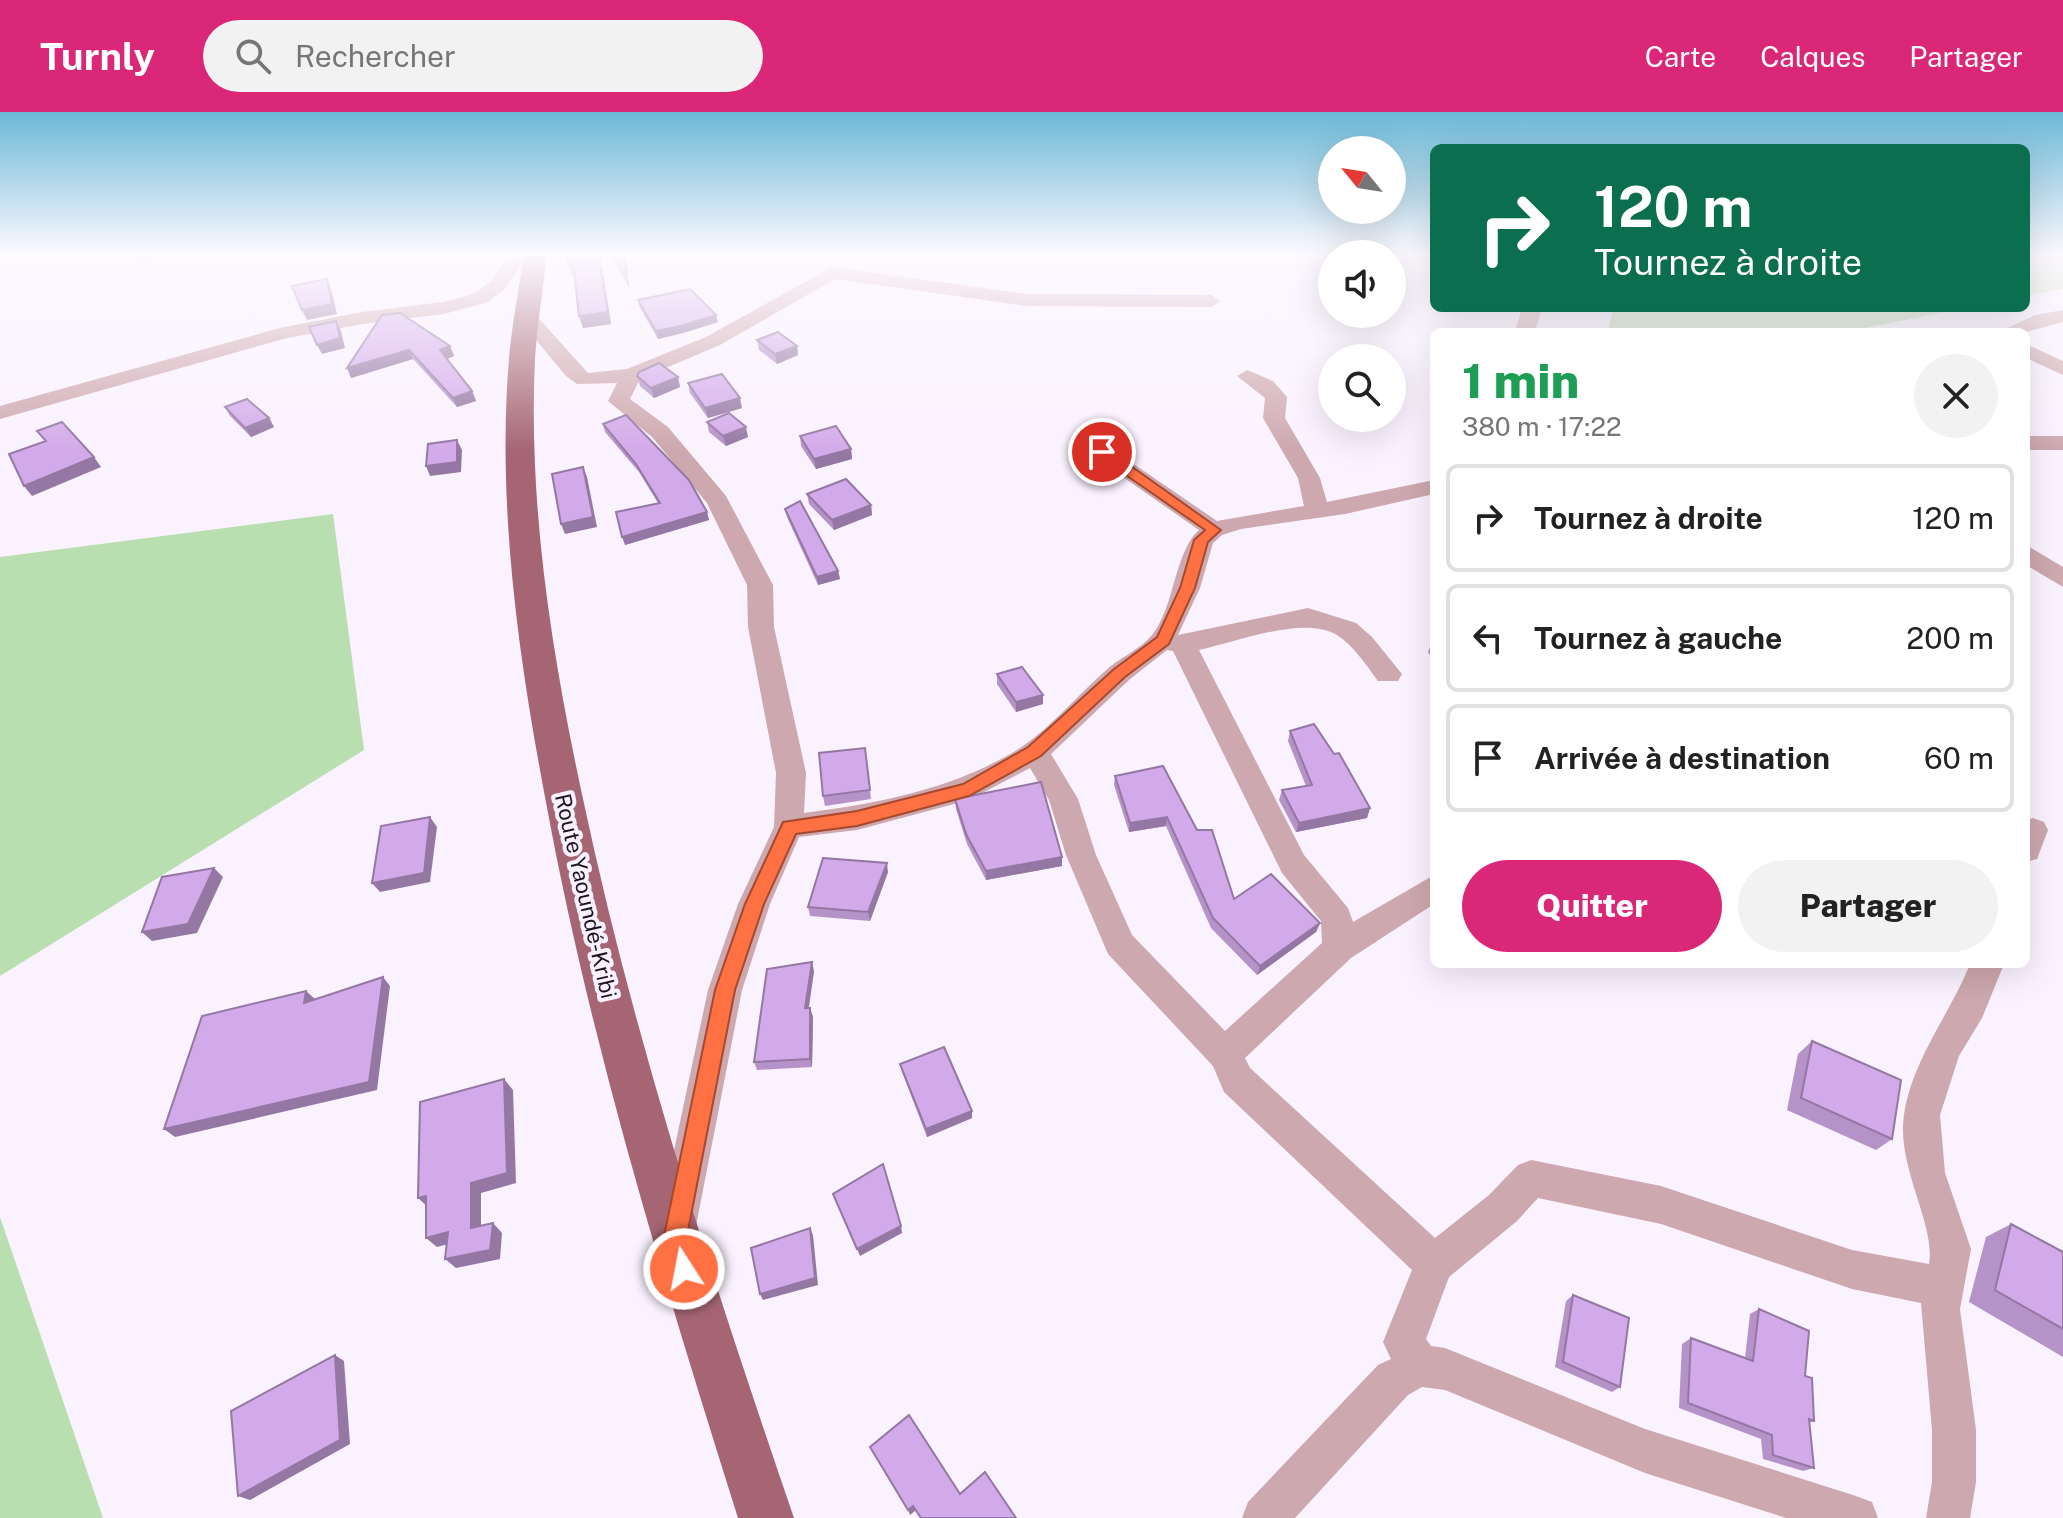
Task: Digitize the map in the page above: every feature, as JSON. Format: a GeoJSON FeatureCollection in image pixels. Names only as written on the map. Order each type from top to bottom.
{"type":"FeatureCollection","features":[{"type":"Feature","properties":{"kind":"main road","name":"Route Yaoundé-Kribi"},"geometry":{"type":"LineString","coordinates":[[526,321],[521,373],[521,473],[527,567],[547,714],[591,935],[675,1241],[766,1518]]}},
{"type":"Feature","properties":{"kind":"street"},"geometry":{"type":"LineString","coordinates":[[0,413],[280,334],[349,321]]}},
{"type":"Feature","properties":{"kind":"street"},"geometry":{"type":"LineString","coordinates":[[530,321],[584,380],[631,375],[751,321]]}},
{"type":"Feature","properties":{"kind":"street"},"geometry":{"type":"LineString","coordinates":[[2019,328],[2038,321]]}},
{"type":"Feature","properties":{"kind":"street"},"geometry":{"type":"LineString","coordinates":[[2030,352],[2063,369]]}},
{"type":"Feature","properties":{"kind":"street"},"geometry":{"type":"LineString","coordinates":[[631,375],[619,401],[660,432],[718,501],[760,585],[761,627],[791,773],[789,827],[754,904],[725,990],[675,1241]]}},
{"type":"Feature","properties":{"kind":"street"},"geometry":{"type":"LineString","coordinates":[[1247,376],[1266,385],[1276,397],[1274,418],[1309,478],[1317,511]]}},
{"type":"Feature","properties":{"kind":"street"},"geometry":{"type":"LineString","coordinates":[[1095,427],[1085,440],[1214,530]]}},
{"type":"Feature","properties":{"kind":"street"},"geometry":{"type":"LineString","coordinates":[[2030,443],[2063,443]]}},
{"type":"Feature","properties":{"kind":"street"},"geometry":{"type":"LineString","coordinates":[[1339,948],[1337,917],[1293,864],[1173,642],[1202,540],[1214,530],[1237,522],[1317,511],[1430,488]]}},
{"type":"Feature","properties":{"kind":"street"},"geometry":{"type":"LineString","coordinates":[[2030,556],[2063,579]]}},
{"type":"Feature","properties":{"kind":"street"},"geometry":{"type":"LineString","coordinates":[[789,827],[857,818],[969,789],[1035,752],[1119,673],[1173,642],[1308,617],[1329,620],[1356,633],[1388,674]]}},
{"type":"Feature","properties":{"kind":"street"},"geometry":{"type":"LineString","coordinates":[[1035,752],[1063,799],[1081,855],[1120,944],[1225,1055],[1237,1080],[1434,1264]]}},
{"type":"Feature","properties":{"kind":"street"},"geometry":{"type":"LineString","coordinates":[[1225,1055],[1263,1015],[1339,948],[1430,891]]}},
{"type":"Feature","properties":{"kind":"street"},"geometry":{"type":"LineString","coordinates":[[1948,1518],[1954,1482],[1954,1430],[1940,1309],[1951,1249],[1926,1173],[1922,1115],[1943,1050],[1970,1007],[1985,968]]}},
{"type":"Feature","properties":{"kind":"street"},"geometry":{"type":"LineString","coordinates":[[1419,1366],[1404,1342],[1434,1264],[1503,1208],[1531,1178],[1586,1185],[1704,1218],[1882,1278],[1944,1285]]}},
{"type":"Feature","properties":{"kind":"street"},"geometry":{"type":"LineString","coordinates":[[1264,1518],[1393,1380],[1419,1366],[1445,1369],[1645,1451],[1856,1518]]}},
{"type":"Feature","properties":{"kind":"green space"},"geometry":{"type":"Polygon","coordinates":[[[1610,321],[1902,321],[1865,328],[1609,328],[1610,321]]]}},
{"type":"Feature","properties":{"kind":"green space"},"geometry":{"type":"Polygon","coordinates":[[[333,514],[364,750],[0,976],[0,557],[333,514]]]}},
{"type":"Feature","properties":{"kind":"green space"},"geometry":{"type":"Polygon","coordinates":[[[0,1217],[103,1518],[0,1518],[0,1217]]]}},
{"type":"Feature","properties":{"kind":"building"},"geometry":{"type":"Polygon","coordinates":[[[336,321],[340,338],[317,345],[309,327],[336,321]]]}},
{"type":"Feature","properties":{"kind":"building"},"geometry":{"type":"Polygon","coordinates":[[[378,321],[412,321],[450,346],[440,350],[472,391],[453,398],[409,350],[347,368],[378,321]]]}},
{"type":"Feature","properties":{"kind":"building"},"geometry":{"type":"Polygon","coordinates":[[[650,321],[698,321],[681,326],[656,331],[650,321]]]}},
{"type":"Feature","properties":{"kind":"building"},"geometry":{"type":"Polygon","coordinates":[[[778,332],[797,346],[775,354],[757,340],[778,332]]]}},
{"type":"Feature","properties":{"kind":"building"},"geometry":{"type":"Polygon","coordinates":[[[659,363],[678,377],[651,388],[637,376],[639,372],[659,363]]]}},
{"type":"Feature","properties":{"kind":"building"},"geometry":{"type":"Polygon","coordinates":[[[722,374],[740,398],[705,408],[688,383],[722,374]]]}},
{"type":"Feature","properties":{"kind":"building"},"geometry":{"type":"Polygon","coordinates":[[[247,399],[269,418],[245,428],[225,407],[247,399]]]}},
{"type":"Feature","properties":{"kind":"building"},"geometry":{"type":"Polygon","coordinates":[[[729,413],[746,427],[723,436],[707,422],[729,413]]]}},
{"type":"Feature","properties":{"kind":"building"},"geometry":{"type":"Polygon","coordinates":[[[626,415],[689,480],[707,512],[622,537],[616,512],[660,503],[636,464],[603,424],[626,415]]]}},
{"type":"Feature","properties":{"kind":"building"},"geometry":{"type":"Polygon","coordinates":[[[62,422],[94,457],[24,486],[9,454],[46,441],[37,431],[62,422]]]}},
{"type":"Feature","properties":{"kind":"building"},"geometry":{"type":"Polygon","coordinates":[[[836,426],[851,449],[814,459],[800,436],[836,426]]]}},
{"type":"Feature","properties":{"kind":"building"},"geometry":{"type":"Polygon","coordinates":[[[457,440],[457,462],[426,466],[428,444],[457,440]]]}},
{"type":"Feature","properties":{"kind":"building"},"geometry":{"type":"Polygon","coordinates":[[[583,467],[593,517],[561,524],[552,474],[583,467]]]}},
{"type":"Feature","properties":{"kind":"building"},"geometry":{"type":"Polygon","coordinates":[[[846,479],[871,505],[832,520],[807,494],[846,479]]]}},
{"type":"Feature","properties":{"kind":"building"},"geometry":{"type":"Polygon","coordinates":[[[800,501],[838,571],[817,577],[785,509],[800,501]]]}},
{"type":"Feature","properties":{"kind":"building"},"geometry":{"type":"Polygon","coordinates":[[[1022,667],[1043,695],[1016,702],[997,674],[1022,667]]]}},
{"type":"Feature","properties":{"kind":"building"},"geometry":{"type":"Polygon","coordinates":[[[1314,724],[1334,754],[1339,753],[1370,808],[1299,823],[1282,790],[1312,785],[1290,731],[1314,724]]]}},
{"type":"Feature","properties":{"kind":"building"},"geometry":{"type":"Polygon","coordinates":[[[865,748],[870,790],[823,796],[819,753],[865,748]]]}},
{"type":"Feature","properties":{"kind":"building"},"geometry":{"type":"Polygon","coordinates":[[[1163,766],[1197,830],[1212,830],[1234,899],[1271,874],[1320,923],[1260,966],[1213,918],[1167,817],[1130,823],[1115,776],[1163,766]]]}},
{"type":"Feature","properties":{"kind":"building"},"geometry":{"type":"Polygon","coordinates":[[[1041,782],[1062,857],[986,871],[966,834],[955,799],[1041,782]]]}},
{"type":"Feature","properties":{"kind":"building"},"geometry":{"type":"Polygon","coordinates":[[[430,817],[424,873],[372,883],[381,826],[430,817]]]}},
{"type":"Feature","properties":{"kind":"building"},"geometry":{"type":"Polygon","coordinates":[[[823,858],[887,863],[868,912],[808,907],[823,858]]]}},
{"type":"Feature","properties":{"kind":"building"},"geometry":{"type":"Polygon","coordinates":[[[214,868],[188,924],[142,932],[162,877],[214,868]]]}},
{"type":"Feature","properties":{"kind":"building"},"geometry":{"type":"Polygon","coordinates":[[[812,962],[805,1008],[810,1008],[810,1059],[754,1062],[767,969],[812,962]]]}},
{"type":"Feature","properties":{"kind":"building"},"geometry":{"type":"Polygon","coordinates":[[[383,977],[369,1082],[164,1129],[202,1016],[306,991],[304,1003],[383,977]]]}},
{"type":"Feature","properties":{"kind":"building"},"geometry":{"type":"Polygon","coordinates":[[[1812,1041],[1901,1080],[1892,1139],[1801,1098],[1812,1041]]]}},
{"type":"Feature","properties":{"kind":"building"},"geometry":{"type":"Polygon","coordinates":[[[944,1047],[972,1111],[926,1129],[900,1064],[944,1047]]]}},
{"type":"Feature","properties":{"kind":"building"},"geometry":{"type":"Polygon","coordinates":[[[504,1079],[507,1173],[471,1183],[471,1228],[493,1223],[490,1250],[445,1259],[448,1232],[426,1238],[426,1196],[418,1198],[420,1102],[504,1079]]]}},
{"type":"Feature","properties":{"kind":"building"},"geometry":{"type":"Polygon","coordinates":[[[883,1164],[901,1226],[857,1249],[833,1194],[883,1164]]]}},
{"type":"Feature","properties":{"kind":"building"},"geometry":{"type":"Polygon","coordinates":[[[2011,1224],[2063,1252],[2063,1329],[1995,1290],[2011,1224]]]}},
{"type":"Feature","properties":{"kind":"building"},"geometry":{"type":"Polygon","coordinates":[[[810,1228],[815,1278],[760,1294],[751,1248],[810,1228]]]}},
{"type":"Feature","properties":{"kind":"building"},"geometry":{"type":"Polygon","coordinates":[[[1573,1295],[1629,1318],[1620,1387],[1563,1362],[1573,1295]]]}},
{"type":"Feature","properties":{"kind":"building"},"geometry":{"type":"Polygon","coordinates":[[[1759,1309],[1809,1331],[1805,1376],[1812,1378],[1814,1421],[1809,1419],[1814,1468],[1773,1455],[1772,1435],[1688,1403],[1691,1338],[1753,1361],[1759,1309]]]}},
{"type":"Feature","properties":{"kind":"building"},"geometry":{"type":"Polygon","coordinates":[[[335,1355],[340,1440],[238,1496],[231,1411],[335,1355]]]}},
{"type":"Feature","properties":{"kind":"building"},"geometry":{"type":"Polygon","coordinates":[[[909,1415],[960,1494],[985,1472],[1016,1518],[921,1518],[913,1506],[908,1510],[870,1447],[909,1415]]]}},
{"type":"Feature","properties":{"kind":"route"},"geometry":{"type":"LineString","coordinates":[[684,1269],[675,1241],[708,1061],[725,990],[754,904],[789,827],[857,818],[969,789],[1035,752],[1119,673],[1163,640],[1187,588],[1202,540],[1214,530],[1102,452]]}}]}
